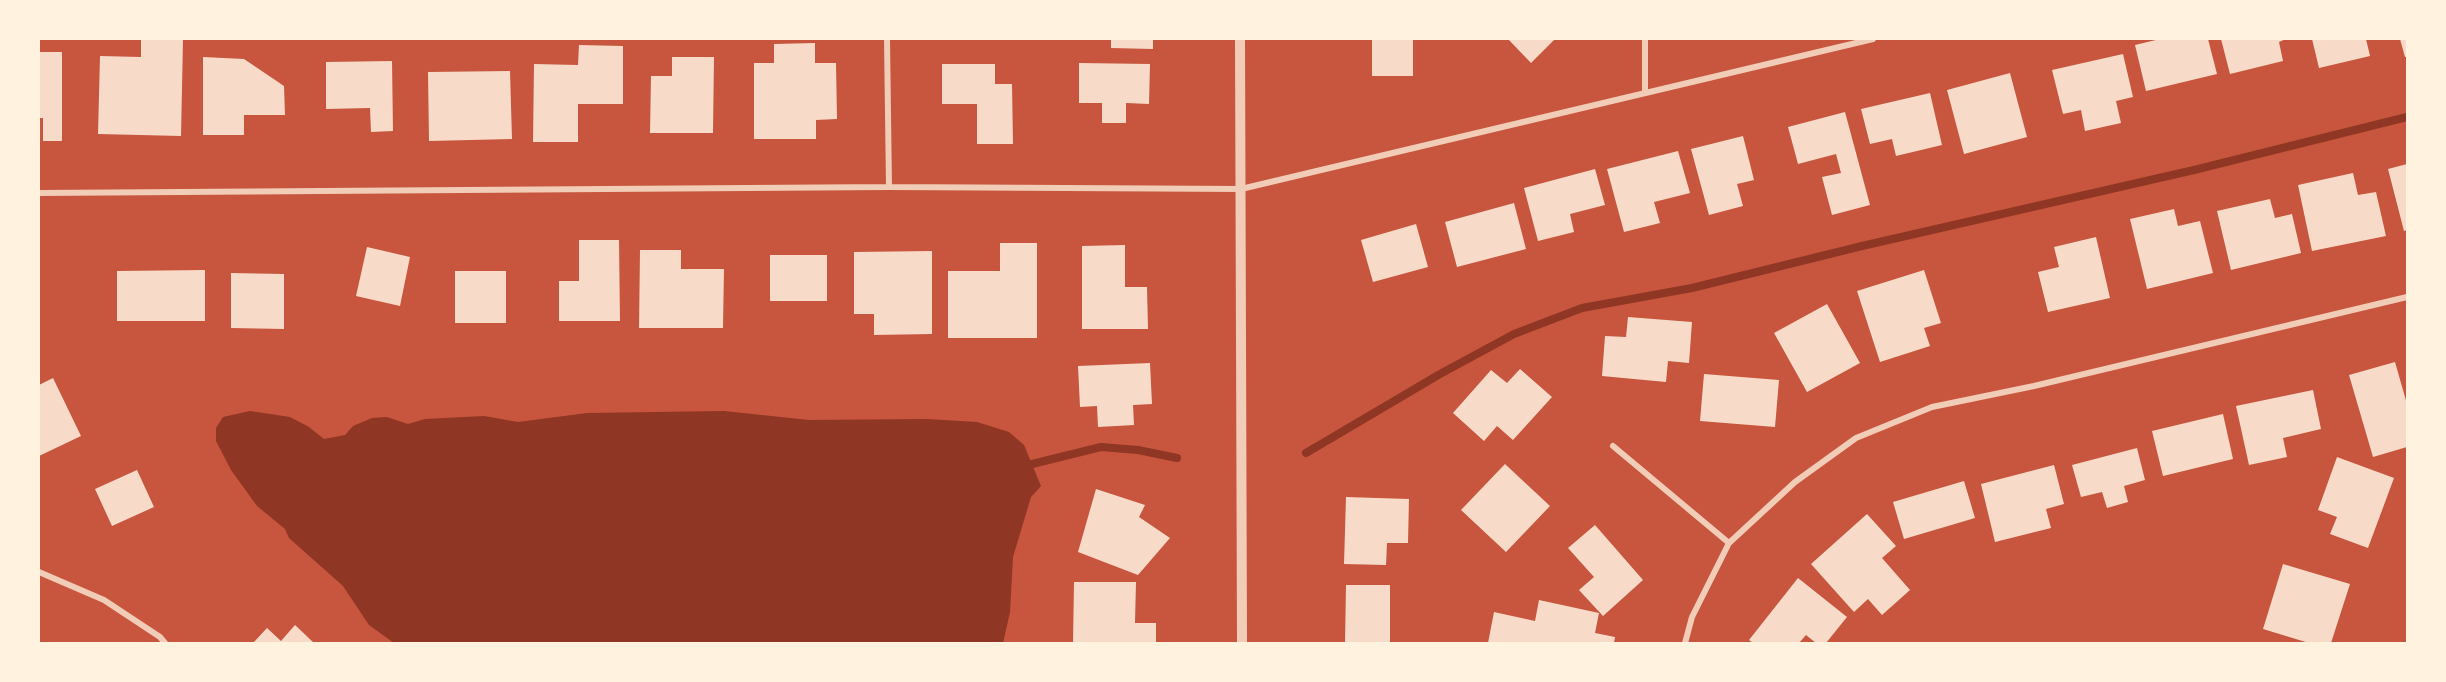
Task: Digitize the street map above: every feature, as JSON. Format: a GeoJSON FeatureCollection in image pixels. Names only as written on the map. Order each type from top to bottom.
{"type":"FeatureCollection","features":[{"type":"Feature","properties":{"kind":"street"},"geometry":{"type":"LineString","coordinates":[[887,39],[889,187]]}},
{"type":"Feature","properties":{"kind":"street"},"geometry":{"type":"LineString","coordinates":[[1240,39],[1242,643]]}},
{"type":"Feature","properties":{"kind":"street"},"geometry":{"type":"LineString","coordinates":[[1645,39],[1645,92]]}},
{"type":"Feature","properties":{"kind":"street"},"geometry":{"type":"LineString","coordinates":[[39,193],[889,187],[1241,189],[1873,39]]}},
{"type":"Feature","properties":{"kind":"street"},"geometry":{"type":"LineString","coordinates":[[1685,643],[1692,617],[1729,543],[1795,482],[1856,438],[1932,407],[2034,386],[2407,297]]}},
{"type":"Feature","properties":{"kind":"street"},"geometry":{"type":"LineString","coordinates":[[1613,446],[1729,543]]}},
{"type":"Feature","properties":{"kind":"street"},"geometry":{"type":"LineString","coordinates":[[39,572],[104,600],[160,637],[165,643]]}},
{"type":"Feature","properties":{"kind":"shaded area"},"geometry":{"type":"Polygon","coordinates":[[[250,411],[290,417],[309,427],[324,439],[345,435],[353,426],[372,418],[387,417],[408,424],[425,419],[484,416],[518,422],[587,413],[724,411],[809,420],[927,419],[977,422],[1009,432],[1024,445],[1041,486],[1031,497],[1013,557],[1010,612],[1003,643],[394,643],[369,625],[343,586],[289,538],[285,529],[257,506],[231,470],[216,441],[216,428],[223,417],[250,411]]]}},
{"type":"Feature","properties":{"kind":"building"},"geometry":{"type":"Polygon","coordinates":[[[141,39],[183,39],[181,136],[98,134],[100,56],[141,57],[141,39]]]}},
{"type":"Feature","properties":{"kind":"building"},"geometry":{"type":"Polygon","coordinates":[[[1111,39],[1153,39],[1153,49],[1111,48],[1111,39]]]}},
{"type":"Feature","properties":{"kind":"building"},"geometry":{"type":"Polygon","coordinates":[[[1372,39],[1413,39],[1413,76],[1372,76],[1372,39]]]}},
{"type":"Feature","properties":{"kind":"building"},"geometry":{"type":"Polygon","coordinates":[[[1508,39],[1555,39],[1531,63],[1508,39]]]}},
{"type":"Feature","properties":{"kind":"building"},"geometry":{"type":"Polygon","coordinates":[[[2160,39],[2208,39],[2217,74],[2146,91],[2135,45],[2160,39]]]}},
{"type":"Feature","properties":{"kind":"building"},"geometry":{"type":"Polygon","coordinates":[[[2221,39],[2286,39],[2279,42],[2283,61],[2230,74],[2221,39]]]}},
{"type":"Feature","properties":{"kind":"building"},"geometry":{"type":"Polygon","coordinates":[[[2312,39],[2366,39],[2370,56],[2319,68],[2312,39]]]}},
{"type":"Feature","properties":{"kind":"building"},"geometry":{"type":"Polygon","coordinates":[[[2400,39],[2407,39],[2407,57],[2405,57],[2400,39]]]}},
{"type":"Feature","properties":{"kind":"building"},"geometry":{"type":"Polygon","coordinates":[[[815,43],[815,63],[836,63],[837,119],[816,120],[816,139],[754,139],[754,63],[774,63],[774,44],[815,43]]]}},
{"type":"Feature","properties":{"kind":"building"},"geometry":{"type":"Polygon","coordinates":[[[579,45],[623,46],[623,104],[578,104],[578,142],[533,142],[534,64],[578,65],[579,45]]]}},
{"type":"Feature","properties":{"kind":"building"},"geometry":{"type":"Polygon","coordinates":[[[39,52],[62,52],[62,141],[43,141],[43,118],[39,118],[39,52]]]}},
{"type":"Feature","properties":{"kind":"building"},"geometry":{"type":"Polygon","coordinates":[[[2123,54],[2133,97],[2116,101],[2121,123],[2085,131],[2081,110],[2063,114],[2052,70],[2123,54]]]}},
{"type":"Feature","properties":{"kind":"building"},"geometry":{"type":"Polygon","coordinates":[[[203,57],[244,59],[284,86],[285,115],[244,115],[244,135],[203,135],[203,57]]]}},
{"type":"Feature","properties":{"kind":"building"},"geometry":{"type":"Polygon","coordinates":[[[672,57],[714,57],[713,133],[650,133],[651,76],[672,76],[672,57]]]}},
{"type":"Feature","properties":{"kind":"building"},"geometry":{"type":"Polygon","coordinates":[[[392,61],[393,131],[371,132],[370,108],[326,109],[326,62],[392,61]]]}},
{"type":"Feature","properties":{"kind":"building"},"geometry":{"type":"Polygon","coordinates":[[[1079,63],[1150,64],[1149,104],[1126,103],[1126,123],[1102,123],[1102,103],[1079,103],[1079,63]]]}},
{"type":"Feature","properties":{"kind":"building"},"geometry":{"type":"Polygon","coordinates":[[[942,64],[995,64],[995,84],[1012,84],[1013,144],[977,144],[977,104],[942,104],[942,64]]]}},
{"type":"Feature","properties":{"kind":"building"},"geometry":{"type":"Polygon","coordinates":[[[510,71],[512,139],[429,141],[428,72],[510,71]]]}},
{"type":"Feature","properties":{"kind":"building"},"geometry":{"type":"Polygon","coordinates":[[[2010,73],[2027,137],[1964,154],[1947,90],[2010,73]]]}},
{"type":"Feature","properties":{"kind":"building"},"geometry":{"type":"Polygon","coordinates":[[[1930,93],[1942,145],[1896,156],[1892,139],[1870,144],[1861,109],[1930,93]]]}},
{"type":"Feature","properties":{"kind":"building"},"geometry":{"type":"Polygon","coordinates":[[[1845,112],[1870,205],[1832,215],[1822,177],[1841,173],[1836,154],[1798,164],[1788,127],[1845,112]]]}},
{"type":"Feature","properties":{"kind":"building"},"geometry":{"type":"Polygon","coordinates":[[[1743,136],[1754,180],[1737,184],[1743,206],[1709,215],[1691,149],[1743,136]]]}},
{"type":"Feature","properties":{"kind":"building"},"geometry":{"type":"Polygon","coordinates":[[[1678,151],[1690,193],[1654,202],[1660,223],[1624,232],[1607,169],[1678,151]]]}},
{"type":"Feature","properties":{"kind":"building"},"geometry":{"type":"Polygon","coordinates":[[[2407,164],[2407,230],[2404,231],[2388,169],[2407,164]]]}},
{"type":"Feature","properties":{"kind":"building"},"geometry":{"type":"Polygon","coordinates":[[[1595,169],[1605,205],[1570,214],[1574,232],[1538,241],[1524,188],[1595,169]]]}},
{"type":"Feature","properties":{"kind":"building"},"geometry":{"type":"Polygon","coordinates":[[[2353,173],[2358,195],[2376,192],[2386,236],[2312,251],[2298,185],[2353,173]]]}},
{"type":"Feature","properties":{"kind":"building"},"geometry":{"type":"Polygon","coordinates":[[[2270,199],[2275,218],[2292,214],[2301,253],[2231,270],[2217,211],[2270,199]]]}},
{"type":"Feature","properties":{"kind":"building"},"geometry":{"type":"Polygon","coordinates":[[[1514,203],[1526,249],[1457,267],[1445,222],[1514,203]]]}},
{"type":"Feature","properties":{"kind":"building"},"geometry":{"type":"Polygon","coordinates":[[[2174,209],[2178,226],[2200,221],[2213,273],[2147,289],[2130,219],[2174,209]]]}},
{"type":"Feature","properties":{"kind":"building"},"geometry":{"type":"Polygon","coordinates":[[[1416,224],[1428,267],[1373,282],[1361,240],[1416,224]]]}},
{"type":"Feature","properties":{"kind":"building"},"geometry":{"type":"Polygon","coordinates":[[[2096,237],[2110,298],[2048,312],[2038,272],[2059,267],[2054,247],[2096,237]]]}},
{"type":"Feature","properties":{"kind":"building"},"geometry":{"type":"Polygon","coordinates":[[[579,240],[619,240],[620,321],[559,321],[559,281],[579,281],[579,240]]]}},
{"type":"Feature","properties":{"kind":"building"},"geometry":{"type":"Polygon","coordinates":[[[1000,243],[1037,243],[1037,338],[948,338],[948,271],[1000,271],[1000,243]]]}},
{"type":"Feature","properties":{"kind":"building"},"geometry":{"type":"Polygon","coordinates":[[[1125,245],[1125,287],[1147,287],[1148,329],[1082,329],[1082,246],[1125,245]]]}},
{"type":"Feature","properties":{"kind":"building"},"geometry":{"type":"Polygon","coordinates":[[[367,247],[410,257],[400,306],[356,296],[367,247]]]}},
{"type":"Feature","properties":{"kind":"building"},"geometry":{"type":"Polygon","coordinates":[[[640,250],[681,250],[681,269],[724,269],[723,328],[639,328],[640,250]]]}},
{"type":"Feature","properties":{"kind":"building"},"geometry":{"type":"Polygon","coordinates":[[[932,251],[932,334],[874,335],[874,314],[854,314],[854,252],[932,251]]]}},
{"type":"Feature","properties":{"kind":"building"},"geometry":{"type":"Polygon","coordinates":[[[770,255],[827,255],[827,301],[770,301],[770,255]]]}},
{"type":"Feature","properties":{"kind":"building"},"geometry":{"type":"Polygon","coordinates":[[[205,270],[205,321],[117,321],[117,271],[205,270]]]}},
{"type":"Feature","properties":{"kind":"building"},"geometry":{"type":"Polygon","coordinates":[[[1924,270],[1941,323],[1924,328],[1930,346],[1880,362],[1857,291],[1924,270]]]}},
{"type":"Feature","properties":{"kind":"building"},"geometry":{"type":"Polygon","coordinates":[[[455,271],[506,271],[506,323],[455,323],[455,271]]]}},
{"type":"Feature","properties":{"kind":"building"},"geometry":{"type":"Polygon","coordinates":[[[231,273],[284,274],[284,329],[231,328],[231,273]]]}},
{"type":"Feature","properties":{"kind":"building"},"geometry":{"type":"Polygon","coordinates":[[[1827,304],[1860,363],[1807,392],[1774,333],[1827,304]]]}},
{"type":"Feature","properties":{"kind":"building"},"geometry":{"type":"Polygon","coordinates":[[[1628,317],[1692,322],[1689,363],[1668,361],[1666,382],[1602,376],[1605,336],[1626,337],[1628,317]]]}},
{"type":"Feature","properties":{"kind":"building"},"geometry":{"type":"Polygon","coordinates":[[[2395,362],[2407,404],[2407,447],[2373,457],[2349,375],[2395,362]]]}},
{"type":"Feature","properties":{"kind":"building"},"geometry":{"type":"Polygon","coordinates":[[[1150,363],[1152,404],[1133,405],[1134,425],[1098,427],[1097,406],[1080,407],[1078,366],[1150,363]]]}},
{"type":"Feature","properties":{"kind":"building"},"geometry":{"type":"Polygon","coordinates":[[[1520,369],[1552,397],[1513,440],[1497,426],[1484,441],[1453,413],[1491,370],[1507,383],[1520,369]]]}},
{"type":"Feature","properties":{"kind":"building"},"geometry":{"type":"Polygon","coordinates":[[[1704,374],[1779,380],[1775,427],[1700,421],[1704,374]]]}},
{"type":"Feature","properties":{"kind":"building"},"geometry":{"type":"Polygon","coordinates":[[[53,378],[81,436],[39,456],[39,385],[53,378]]]}},
{"type":"Feature","properties":{"kind":"building"},"geometry":{"type":"Polygon","coordinates":[[[2313,390],[2321,429],[2283,438],[2287,457],[2249,465],[2236,406],[2313,390]]]}},
{"type":"Feature","properties":{"kind":"building"},"geometry":{"type":"Polygon","coordinates":[[[2223,414],[2233,459],[2163,476],[2152,431],[2223,414]]]}},
{"type":"Feature","properties":{"kind":"building"},"geometry":{"type":"Polygon","coordinates":[[[2137,448],[2145,480],[2124,486],[2128,502],[2107,508],[2102,492],[2081,497],[2072,465],[2137,448]]]}},
{"type":"Feature","properties":{"kind":"building"},"geometry":{"type":"Polygon","coordinates":[[[2337,457],[2394,478],[2368,548],[2330,534],[2337,517],[2318,510],[2337,457]]]}},
{"type":"Feature","properties":{"kind":"building"},"geometry":{"type":"Polygon","coordinates":[[[1505,464],[1550,506],[1506,552],[1461,510],[1505,464]]]}},
{"type":"Feature","properties":{"kind":"building"},"geometry":{"type":"Polygon","coordinates":[[[2054,465],[2064,504],[2046,509],[2051,528],[1995,542],[1981,484],[2054,465]]]}},
{"type":"Feature","properties":{"kind":"building"},"geometry":{"type":"Polygon","coordinates":[[[137,470],[154,507],[112,526],[95,489],[137,470]]]}},
{"type":"Feature","properties":{"kind":"building"},"geometry":{"type":"Polygon","coordinates":[[[1964,481],[1975,518],[1904,539],[1893,502],[1964,481]]]}},
{"type":"Feature","properties":{"kind":"building"},"geometry":{"type":"Polygon","coordinates":[[[1096,489],[1145,505],[1139,517],[1170,538],[1138,575],[1078,552],[1096,489]]]}},
{"type":"Feature","properties":{"kind":"building"},"geometry":{"type":"Polygon","coordinates":[[[1346,497],[1409,499],[1408,543],[1387,543],[1386,565],[1344,564],[1346,497]]]}},
{"type":"Feature","properties":{"kind":"building"},"geometry":{"type":"Polygon","coordinates":[[[1867,514],[1896,546],[1882,558],[1910,590],[1882,615],[1868,599],[1854,612],[1811,564],[1867,514]]]}},
{"type":"Feature","properties":{"kind":"building"},"geometry":{"type":"Polygon","coordinates":[[[1595,525],[1643,580],[1603,616],[1579,590],[1594,577],[1568,548],[1595,525]]]}},
{"type":"Feature","properties":{"kind":"building"},"geometry":{"type":"Polygon","coordinates":[[[2283,564],[2350,584],[2331,643],[2309,643],[2263,629],[2283,564]]]}},
{"type":"Feature","properties":{"kind":"building"},"geometry":{"type":"Polygon","coordinates":[[[1798,578],[1847,617],[1826,643],[1816,643],[1806,635],[1799,643],[1753,643],[1749,640],[1798,578]]]}},
{"type":"Feature","properties":{"kind":"building"},"geometry":{"type":"Polygon","coordinates":[[[1074,582],[1136,582],[1135,623],[1156,623],[1156,643],[1073,643],[1074,582]]]}},
{"type":"Feature","properties":{"kind":"building"},"geometry":{"type":"Polygon","coordinates":[[[1346,585],[1390,585],[1390,643],[1345,643],[1346,585]]]}},
{"type":"Feature","properties":{"kind":"building"},"geometry":{"type":"Polygon","coordinates":[[[1539,600],[1599,613],[1595,633],[1615,637],[1614,643],[1488,643],[1494,612],[1535,621],[1539,600]]]}},
{"type":"Feature","properties":{"kind":"building"},"geometry":{"type":"Polygon","coordinates":[[[295,625],[314,643],[253,643],[267,628],[281,641],[295,625]]]}},
{"type":"Feature","properties":{"kind":"waterway"},"geometry":{"type":"LineString","coordinates":[[1306,453],[1440,374],[1514,334],[1582,308],[1692,288],[1862,246],[2194,170],[2407,117]]}},
{"type":"Feature","properties":{"kind":"waterway"},"geometry":{"type":"LineString","coordinates":[[1032,464],[1101,447],[1138,450],[1177,458]]}}]}
